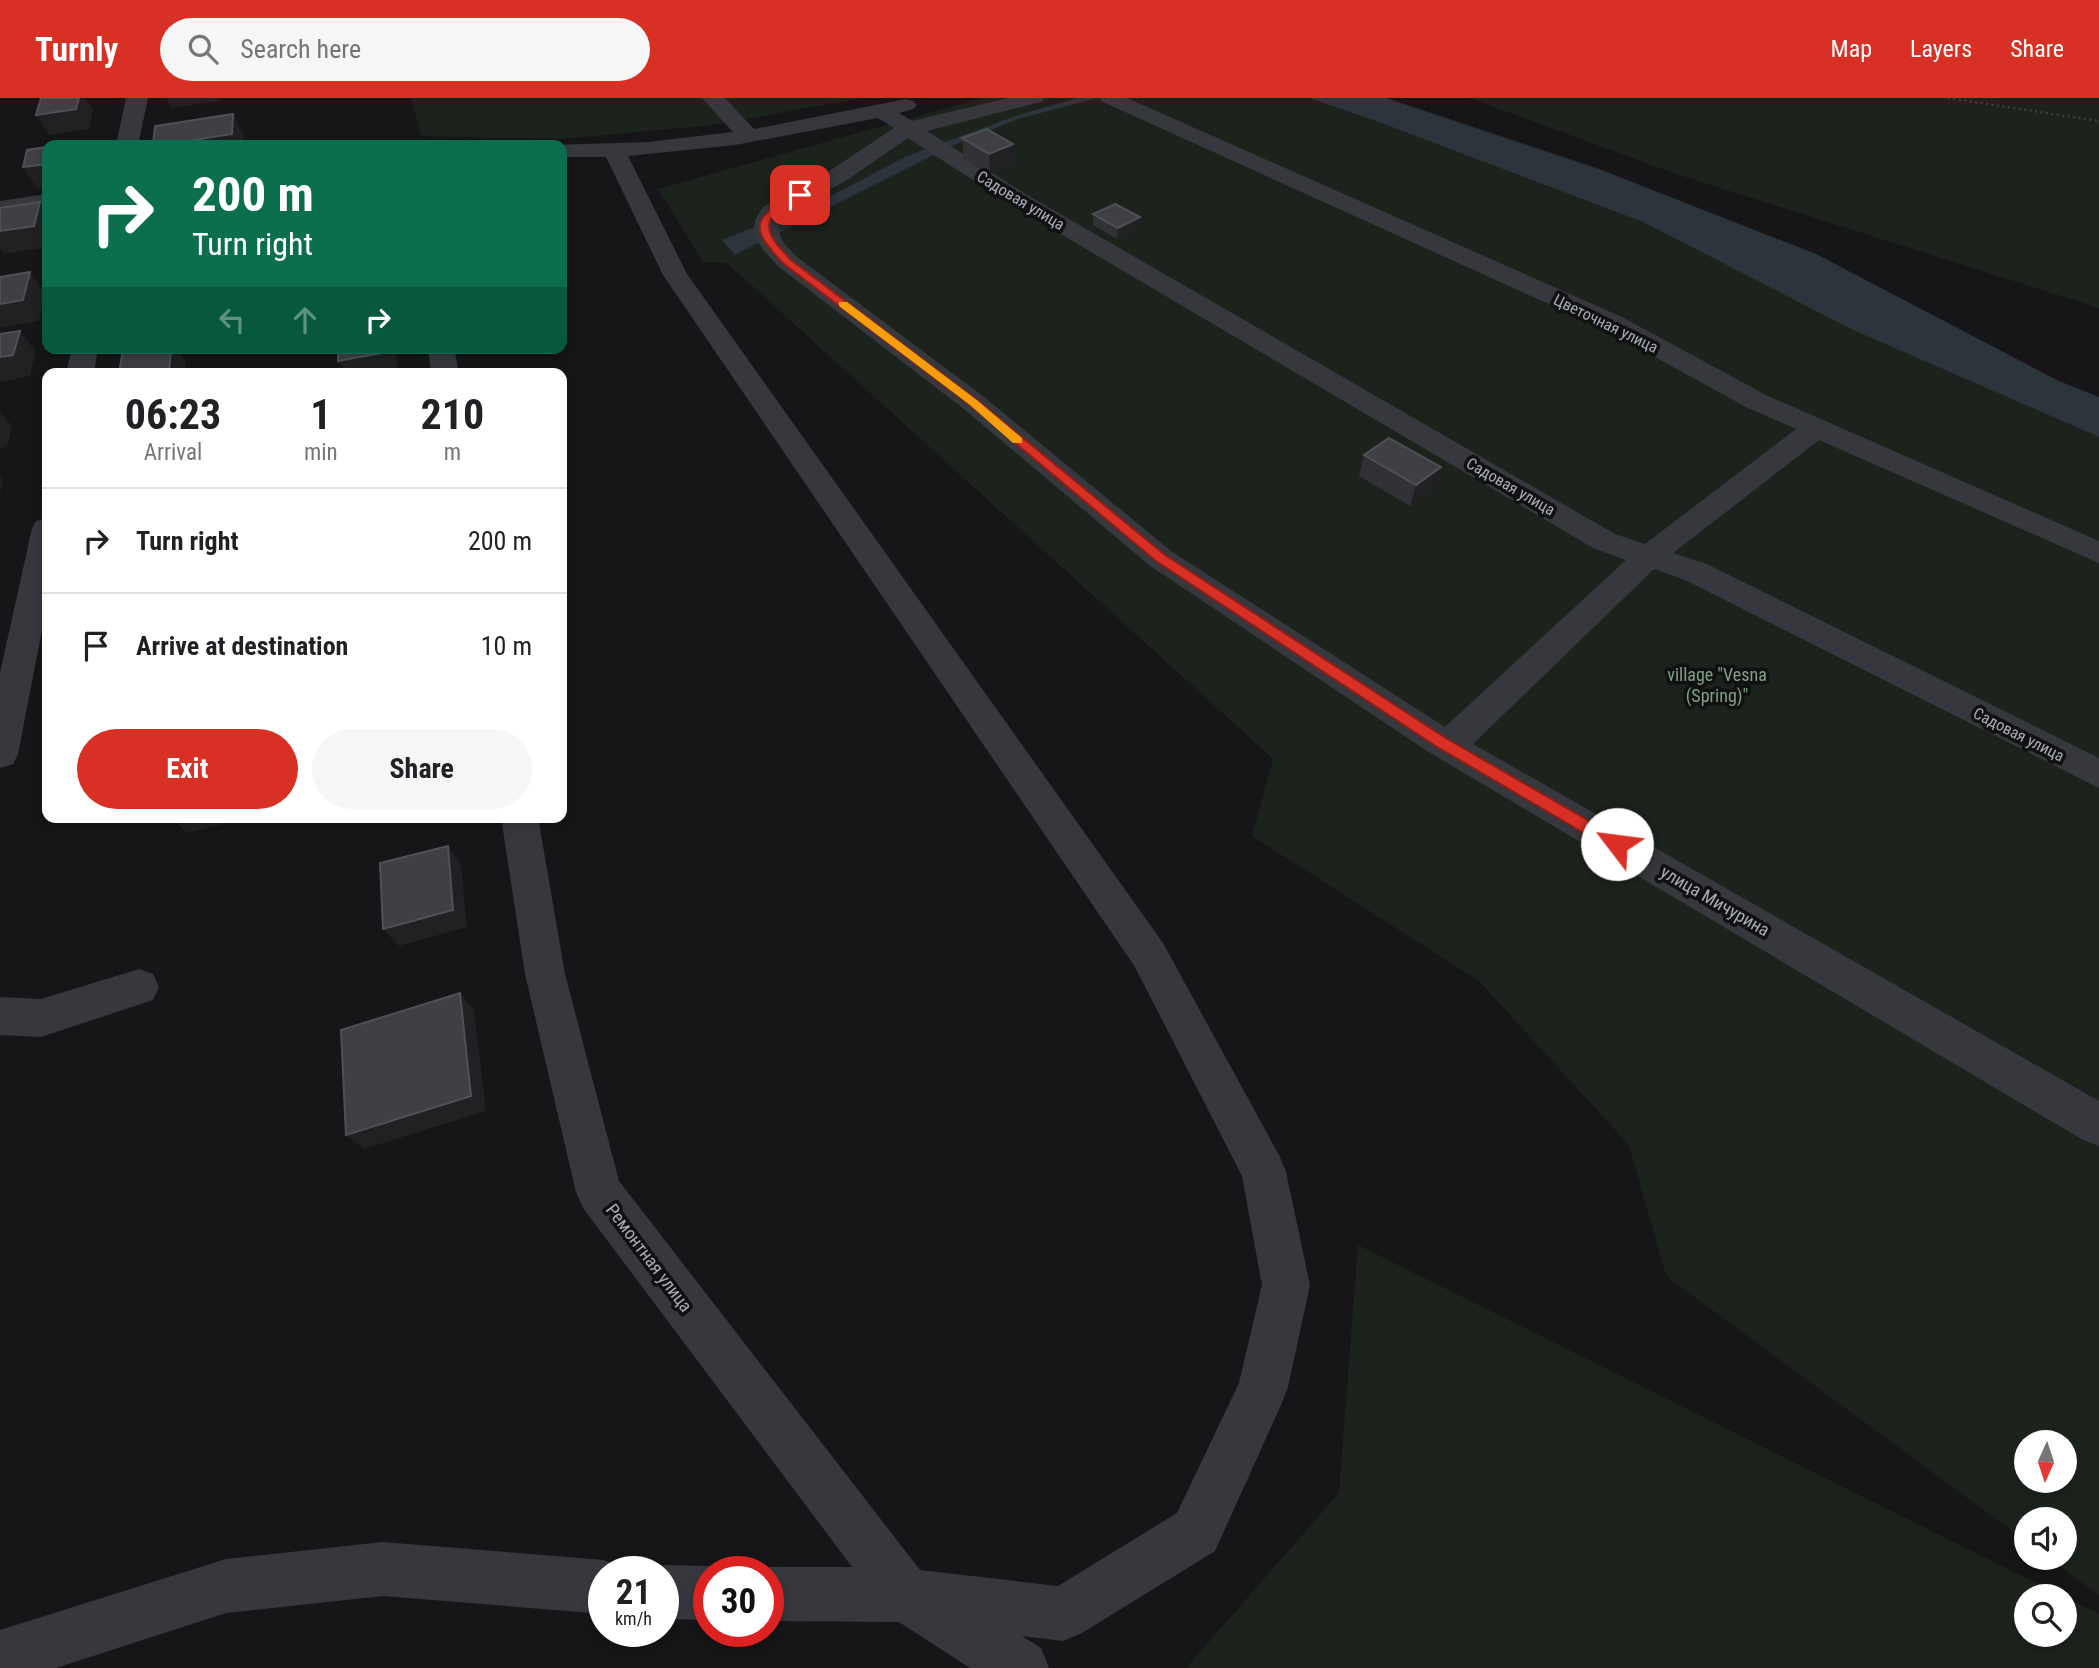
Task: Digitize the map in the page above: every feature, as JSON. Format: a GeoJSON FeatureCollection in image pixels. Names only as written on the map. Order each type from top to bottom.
{"type":"FeatureCollection","features":[{"type":"Feature","properties":{"kind":"street"},"geometry":{"type":"LineString","coordinates":[[128,140],[137,98]]}},
{"type":"Feature","properties":{"kind":"street"},"geometry":{"type":"LineString","coordinates":[[713,98],[748,136]]}},
{"type":"Feature","properties":{"kind":"street"},"geometry":{"type":"LineString","coordinates":[[907,129],[1034,98]]}},
{"type":"Feature","properties":{"kind":"street","name":"Цветочная улица"},"geometry":{"type":"LineString","coordinates":[[1110,98],[1613,323],[1756,401],[2099,553]]}},
{"type":"Feature","properties":{"kind":"street"},"geometry":{"type":"LineString","coordinates":[[567,150],[615,153],[748,136],[928,100]]}},
{"type":"Feature","properties":{"kind":"street","name":"Садовая улица"},"geometry":{"type":"LineString","coordinates":[[882,111],[937,148],[1604,541],[1696,572],[2099,774]]}},
{"type":"Feature","properties":{"kind":"street","name":"улица Мичурина"},"geometry":{"type":"LineString","coordinates":[[907,129],[848,170],[771,212],[766,232],[788,262],[974,403],[1160,558],[1448,746],[2099,1125]]}},
{"type":"Feature","properties":{"kind":"street"},"geometry":{"type":"LineString","coordinates":[[615,153],[675,275],[1149,955],[1264,1172],[1286,1285],[1263,1387],[1196,1532],[1063,1614],[906,1595],[784,1594]]}},
{"type":"Feature","properties":{"kind":"street"},"geometry":{"type":"LineString","coordinates":[[0,208],[42,202]]}},
{"type":"Feature","properties":{"kind":"street"},"geometry":{"type":"LineString","coordinates":[[1448,746],[1648,557],[1816,428]]}},
{"type":"Feature","properties":{"kind":"street"},"geometry":{"type":"LineString","coordinates":[[0,754],[42,552]]}},
{"type":"Feature","properties":{"kind":"street","name":"Ремонтная улица"},"geometry":{"type":"LineString","coordinates":[[520,823],[545,974],[598,1192],[906,1595]]}},
{"type":"Feature","properties":{"kind":"street"},"geometry":{"type":"LineString","coordinates":[[0,1016],[41,1018],[139,987]]}},
{"type":"Feature","properties":{"kind":"street"},"geometry":{"type":"LineString","coordinates":[[0,1658],[226,1586],[383,1569],[588,1586]]}},
{"type":"Feature","properties":{"kind":"street"},"geometry":{"type":"LineString","coordinates":[[906,1595],[1021,1668]]}},
{"type":"Feature","properties":{"kind":"path"},"geometry":{"type":"LineString","coordinates":[[1948,98],[2099,121]]}},
{"type":"Feature","properties":{"kind":"green space"},"geometry":{"type":"Polygon","coordinates":[[[411,98],[863,98],[712,125],[562,139],[421,136],[411,98]]]}},
{"type":"Feature","properties":{"kind":"green space","name":"village \"Vesna (Spring)\""},"geometry":{"type":"Polygon","coordinates":[[[982,98],[1307,98],[1384,124],[1643,222],[1851,329],[2099,437],[2099,1595],[2065,1570],[2077,1570],[2077,1507],[2014,1507],[2014,1532],[1666,1276],[1629,1145],[1479,981],[1252,836],[1273,759],[727,263],[703,262],[658,189],[982,98]]]}},
{"type":"Feature","properties":{"kind":"green space"},"geometry":{"type":"Polygon","coordinates":[[[1470,98],[2099,98],[2099,308],[1676,174],[1470,98]]]}},
{"type":"Feature","properties":{"kind":"green space"},"geometry":{"type":"Polygon","coordinates":[[[1358,1245],[2038,1584],[2014,1584],[2014,1647],[2077,1647],[2077,1603],[2099,1614],[2099,1668],[1186,1668],[1339,1493],[1358,1245]]]}},
{"type":"Feature","properties":{"kind":"shaded area"},"geometry":{"type":"Polygon","coordinates":[[[1078,98],[1097,98],[1018,119],[951,146],[735,255],[722,240],[827,198],[907,156],[1018,115],[1078,98]]]}},
{"type":"Feature","properties":{"kind":"shaded area"},"geometry":{"type":"Polygon","coordinates":[[[1309,98],[1386,98],[1599,169],[1816,254],[2059,381],[2099,397],[2099,437],[1851,329],[1643,222],[1309,98]]]}},
{"type":"Feature","properties":{"kind":"building"},"geometry":{"type":"Polygon","coordinates":[[[41,98],[79,98],[76,109],[36,115],[41,98]]]}},
{"type":"Feature","properties":{"kind":"building"},"geometry":{"type":"Polygon","coordinates":[[[233,114],[232,134],[194,140],[154,140],[155,126],[233,114]]]}},
{"type":"Feature","properties":{"kind":"building"},"geometry":{"type":"Polygon","coordinates":[[[987,129],[1013,144],[989,154],[962,138],[987,129]]]}},
{"type":"Feature","properties":{"kind":"building"},"geometry":{"type":"Polygon","coordinates":[[[42,148],[42,165],[23,167],[27,150],[42,148]]]}},
{"type":"Feature","properties":{"kind":"building"},"geometry":{"type":"Polygon","coordinates":[[[40,202],[34,226],[0,231],[0,208],[40,202]]]}},
{"type":"Feature","properties":{"kind":"building"},"geometry":{"type":"Polygon","coordinates":[[[1115,204],[1140,217],[1118,228],[1093,214],[1115,204]]]}},
{"type":"Feature","properties":{"kind":"building"},"geometry":{"type":"Polygon","coordinates":[[[30,272],[23,300],[0,304],[0,277],[30,272]]]}},
{"type":"Feature","properties":{"kind":"building"},"geometry":{"type":"Polygon","coordinates":[[[20,331],[13,355],[0,357],[0,334],[20,331]]]}},
{"type":"Feature","properties":{"kind":"building"},"geometry":{"type":"Polygon","coordinates":[[[122,354],[170,354],[169,368],[120,368],[122,354]]]}},
{"type":"Feature","properties":{"kind":"building"},"geometry":{"type":"Polygon","coordinates":[[[338,354],[376,354],[338,361],[338,354]]]}},
{"type":"Feature","properties":{"kind":"building"},"geometry":{"type":"Polygon","coordinates":[[[1389,438],[1441,467],[1416,485],[1364,455],[1389,438]]]}},
{"type":"Feature","properties":{"kind":"building"},"geometry":{"type":"Polygon","coordinates":[[[448,846],[453,910],[383,929],[380,863],[448,846]]]}},
{"type":"Feature","properties":{"kind":"building"},"geometry":{"type":"Polygon","coordinates":[[[460,993],[471,1096],[346,1135],[341,1030],[460,993]]]}},
{"type":"Feature","properties":{"kind":"slow traffic"},"geometry":{"type":"LineString","coordinates":[[843,304],[974,403],[1018,440]]}},
{"type":"Feature","properties":{"kind":"route"},"geometry":{"type":"LineString","coordinates":[[800,195],[771,212],[765,223],[767,240],[788,262],[974,403],[1160,558],[1439,741],[1617,844]]}}]}
